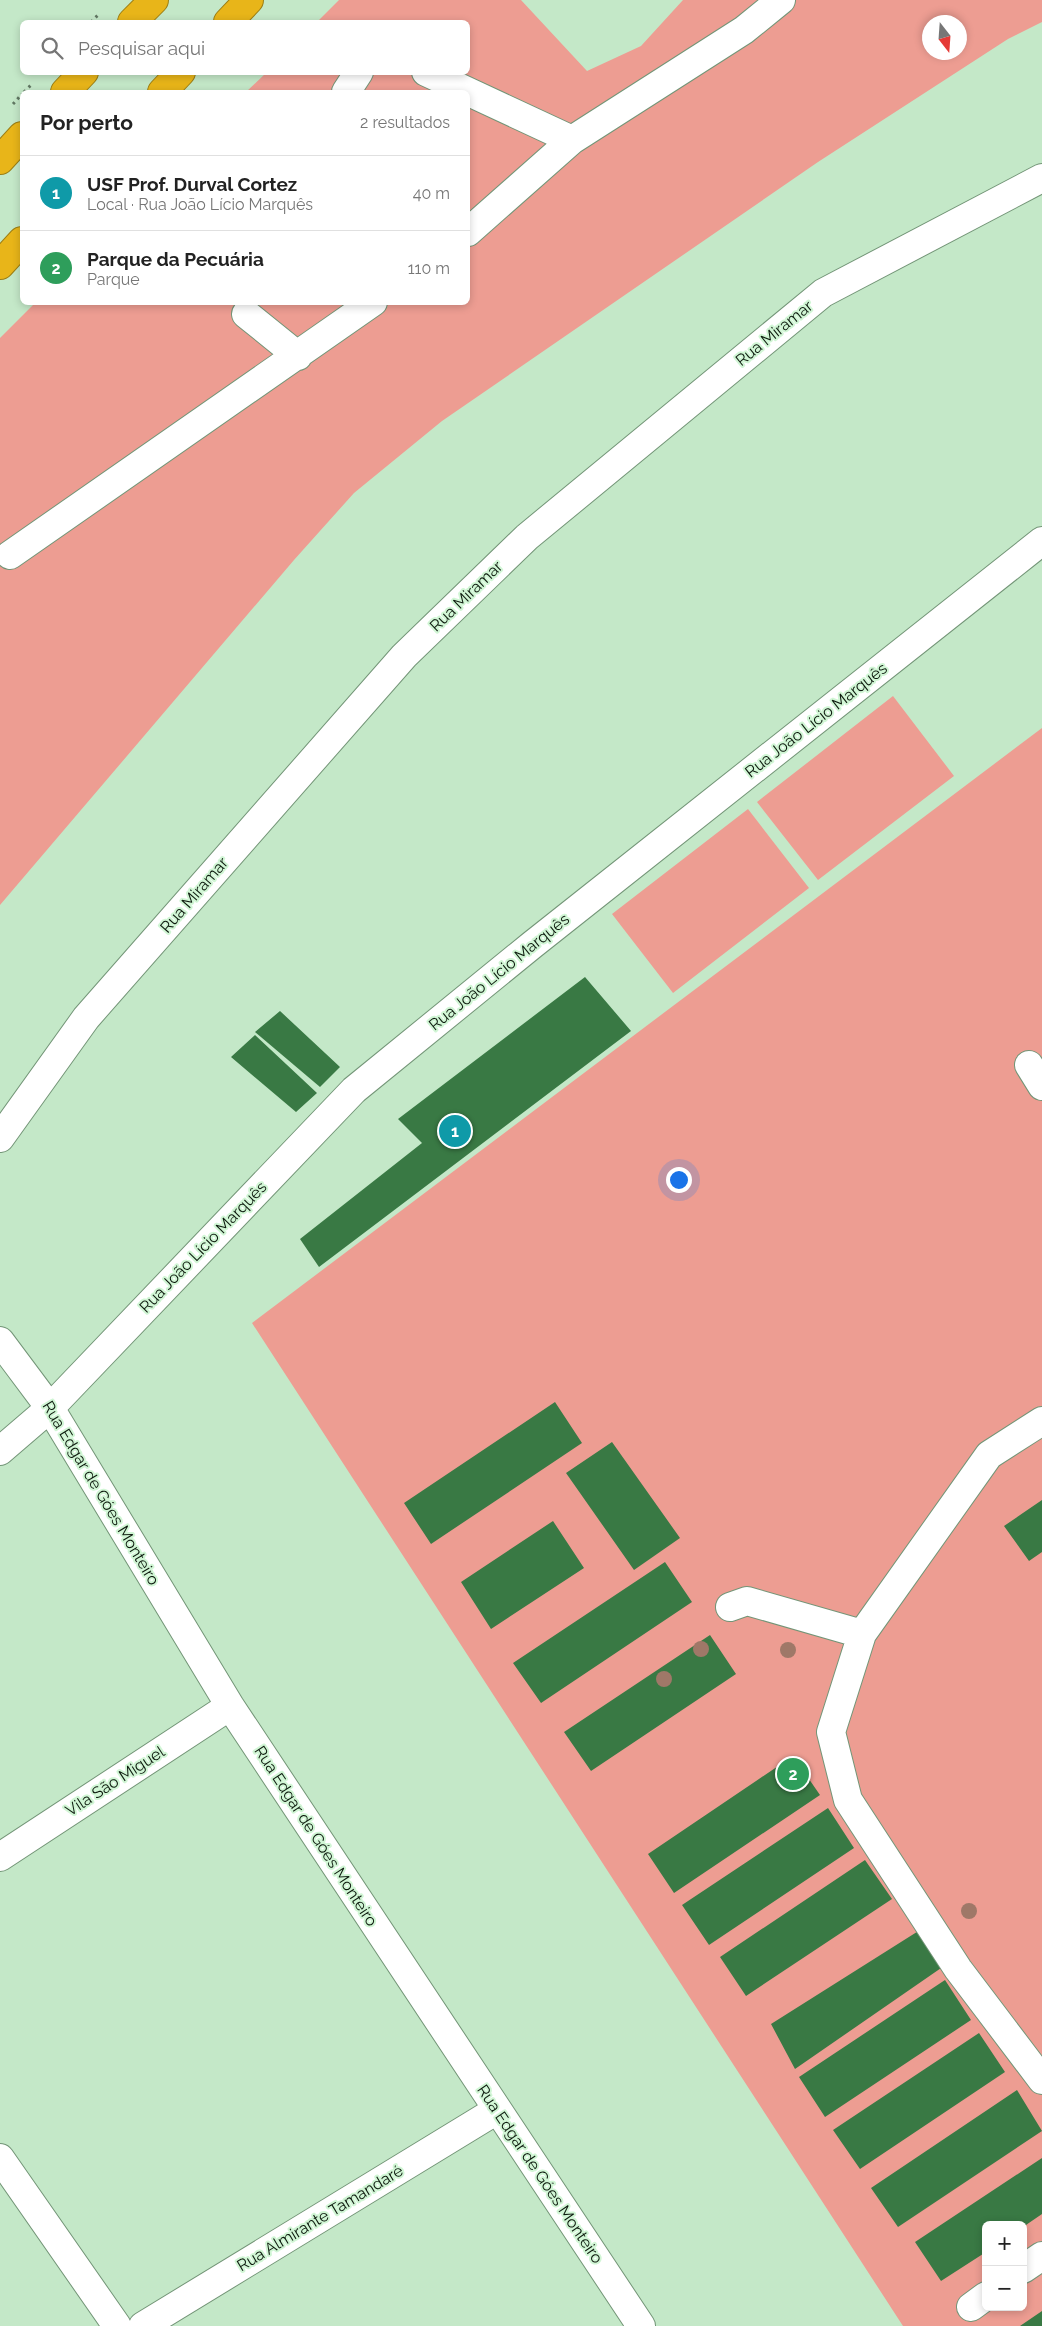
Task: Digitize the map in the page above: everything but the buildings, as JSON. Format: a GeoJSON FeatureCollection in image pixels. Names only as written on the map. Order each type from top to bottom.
{"type":"FeatureCollection","features":[{"type":"Feature","properties":{"kind":"highway"},"geometry":{"type":"LineString","coordinates":[[134,20],[154,0]]}},
{"type":"Feature","properties":{"kind":"highway"},"geometry":{"type":"LineString","coordinates":[[230,20],[249,0]]}},
{"type":"Feature","properties":{"kind":"highway"},"geometry":{"type":"LineString","coordinates":[[67,90],[81,75]]}},
{"type":"Feature","properties":{"kind":"highway"},"geometry":{"type":"LineString","coordinates":[[164,90],[178,75]]}},
{"type":"Feature","properties":{"kind":"highway"},"geometry":{"type":"LineString","coordinates":[[0,160],[20,138]]}},
{"type":"Feature","properties":{"kind":"highway"},"geometry":{"type":"LineString","coordinates":[[0,265],[20,243]]}},
{"type":"Feature","properties":{"kind":"street"},"geometry":{"type":"LineString","coordinates":[[470,230],[572,140],[744,30],[781,0]]}},
{"type":"Feature","properties":{"kind":"street"},"geometry":{"type":"LineString","coordinates":[[347,90],[357,75]]}},
{"type":"Feature","properties":{"kind":"street"},"geometry":{"type":"LineString","coordinates":[[432,75],[465,90]]}},
{"type":"Feature","properties":{"kind":"street"},"geometry":{"type":"LineString","coordinates":[[470,92],[572,140]]}},
{"type":"Feature","properties":{"kind":"street","name":"Rua Miramar"},"geometry":{"type":"LineString","coordinates":[[0,1138],[86,1018],[404,656],[528,537],[823,293],[1042,178]]}},
{"type":"Feature","properties":{"kind":"street"},"geometry":{"type":"LineString","coordinates":[[10,555],[369,305]]}},
{"type":"Feature","properties":{"kind":"street"},"geometry":{"type":"LineString","coordinates":[[246,314],[298,356]]}},
{"type":"Feature","properties":{"kind":"street","name":"Rua João Lício Marquês"},"geometry":{"type":"LineString","coordinates":[[0,1451],[50,1408],[354,1090],[532,945],[1042,541]]}},
{"type":"Feature","properties":{"kind":"street","name":"Rua Edgar de Góes Monteiro"},"geometry":{"type":"LineString","coordinates":[[0,1341],[50,1408],[230,1706],[496,2110],[641,2326]]}},
{"type":"Feature","properties":{"kind":"street"},"geometry":{"type":"LineString","coordinates":[[1042,1421],[989,1455],[862,1634],[831,1732],[848,1800],[958,1969],[1042,2080]]}},
{"type":"Feature","properties":{"kind":"street"},"geometry":{"type":"LineString","coordinates":[[730,1607],[747,1601],[862,1634]]}},
{"type":"Feature","properties":{"kind":"street","name":"Vila São Miguel"},"geometry":{"type":"LineString","coordinates":[[0,1857],[230,1706]]}},
{"type":"Feature","properties":{"kind":"street","name":"Rua Almirante Tamandaré"},"geometry":{"type":"LineString","coordinates":[[143,2326],[496,2110]]}},
{"type":"Feature","properties":{"kind":"street"},"geometry":{"type":"LineString","coordinates":[[0,2158],[117,2326]]}},
{"type":"Feature","properties":{"kind":"street"},"geometry":{"type":"LineString","coordinates":[[1027,2267],[1042,2256]]}},
{"type":"Feature","properties":{"kind":"shaded area"},"geometry":{"type":"Polygon","coordinates":[[[339,0],[521,0],[587,71],[641,46],[683,0],[1042,0],[1042,22],[1008,39],[818,162],[442,421],[354,493],[294,560],[0,905],[0,338],[33,305],[470,305],[470,90],[248,90],[264,75],[470,75],[470,20],[319,20],[339,0]]]}},
{"type":"Feature","properties":{"kind":"shaded area"},"geometry":{"type":"Polygon","coordinates":[[[893,696],[954,776],[818,880],[757,802],[893,696]]]}},
{"type":"Feature","properties":{"kind":"shaded area"},"geometry":{"type":"Polygon","coordinates":[[[1042,728],[1042,2326],[903,2326],[252,1323],[1042,728]]]}},
{"type":"Feature","properties":{"kind":"shaded area"},"geometry":{"type":"Polygon","coordinates":[[[748,809],[809,888],[673,993],[612,914],[748,809]]]}},
{"type":"Feature","properties":{"kind":"place","name":"USF Prof. Durval Cortez"},"geometry":{"type":"Point","coordinates":[455,1131]}},
{"type":"Feature","properties":{"kind":"place","name":"Parque da Pecuária"},"geometry":{"type":"Point","coordinates":[793,1774]}}]}
